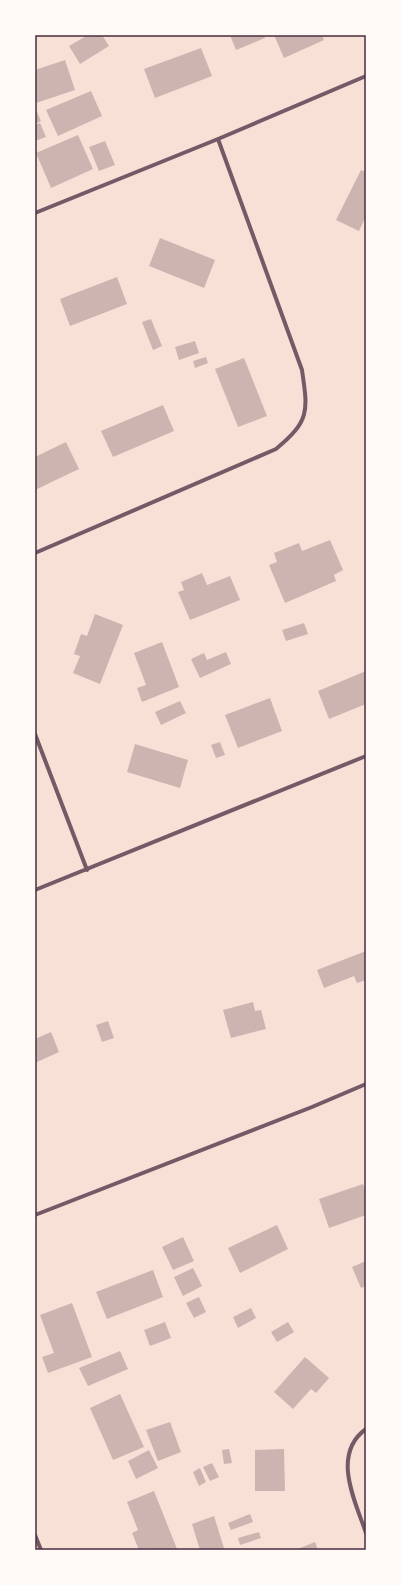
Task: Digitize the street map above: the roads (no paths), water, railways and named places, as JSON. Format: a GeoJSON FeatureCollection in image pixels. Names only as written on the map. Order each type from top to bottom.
{"type":"FeatureCollection","features":[{"type":"Feature","properties":{"kind":"street"},"geometry":{"type":"LineString","coordinates":[[35,213],[218,139],[366,76]]}},
{"type":"Feature","properties":{"kind":"street"},"geometry":{"type":"LineString","coordinates":[[35,553],[276,449],[293,434],[304,418],[307,402],[302,370],[218,139]]}},
{"type":"Feature","properties":{"kind":"street"},"geometry":{"type":"LineString","coordinates":[[35,734],[87,870]]}},
{"type":"Feature","properties":{"kind":"street"},"geometry":{"type":"LineString","coordinates":[[35,890],[366,756]]}},
{"type":"Feature","properties":{"kind":"street"},"geometry":{"type":"LineString","coordinates":[[35,1215],[312,1107],[366,1084]]}},
{"type":"Feature","properties":{"kind":"street"},"geometry":{"type":"LineString","coordinates":[[366,1429],[352,1443],[349,1454],[347,1480],[366,1533]]}},
{"type":"Feature","properties":{"kind":"street"},"geometry":{"type":"LineString","coordinates":[[35,1535],[41,1550]]}}]}
